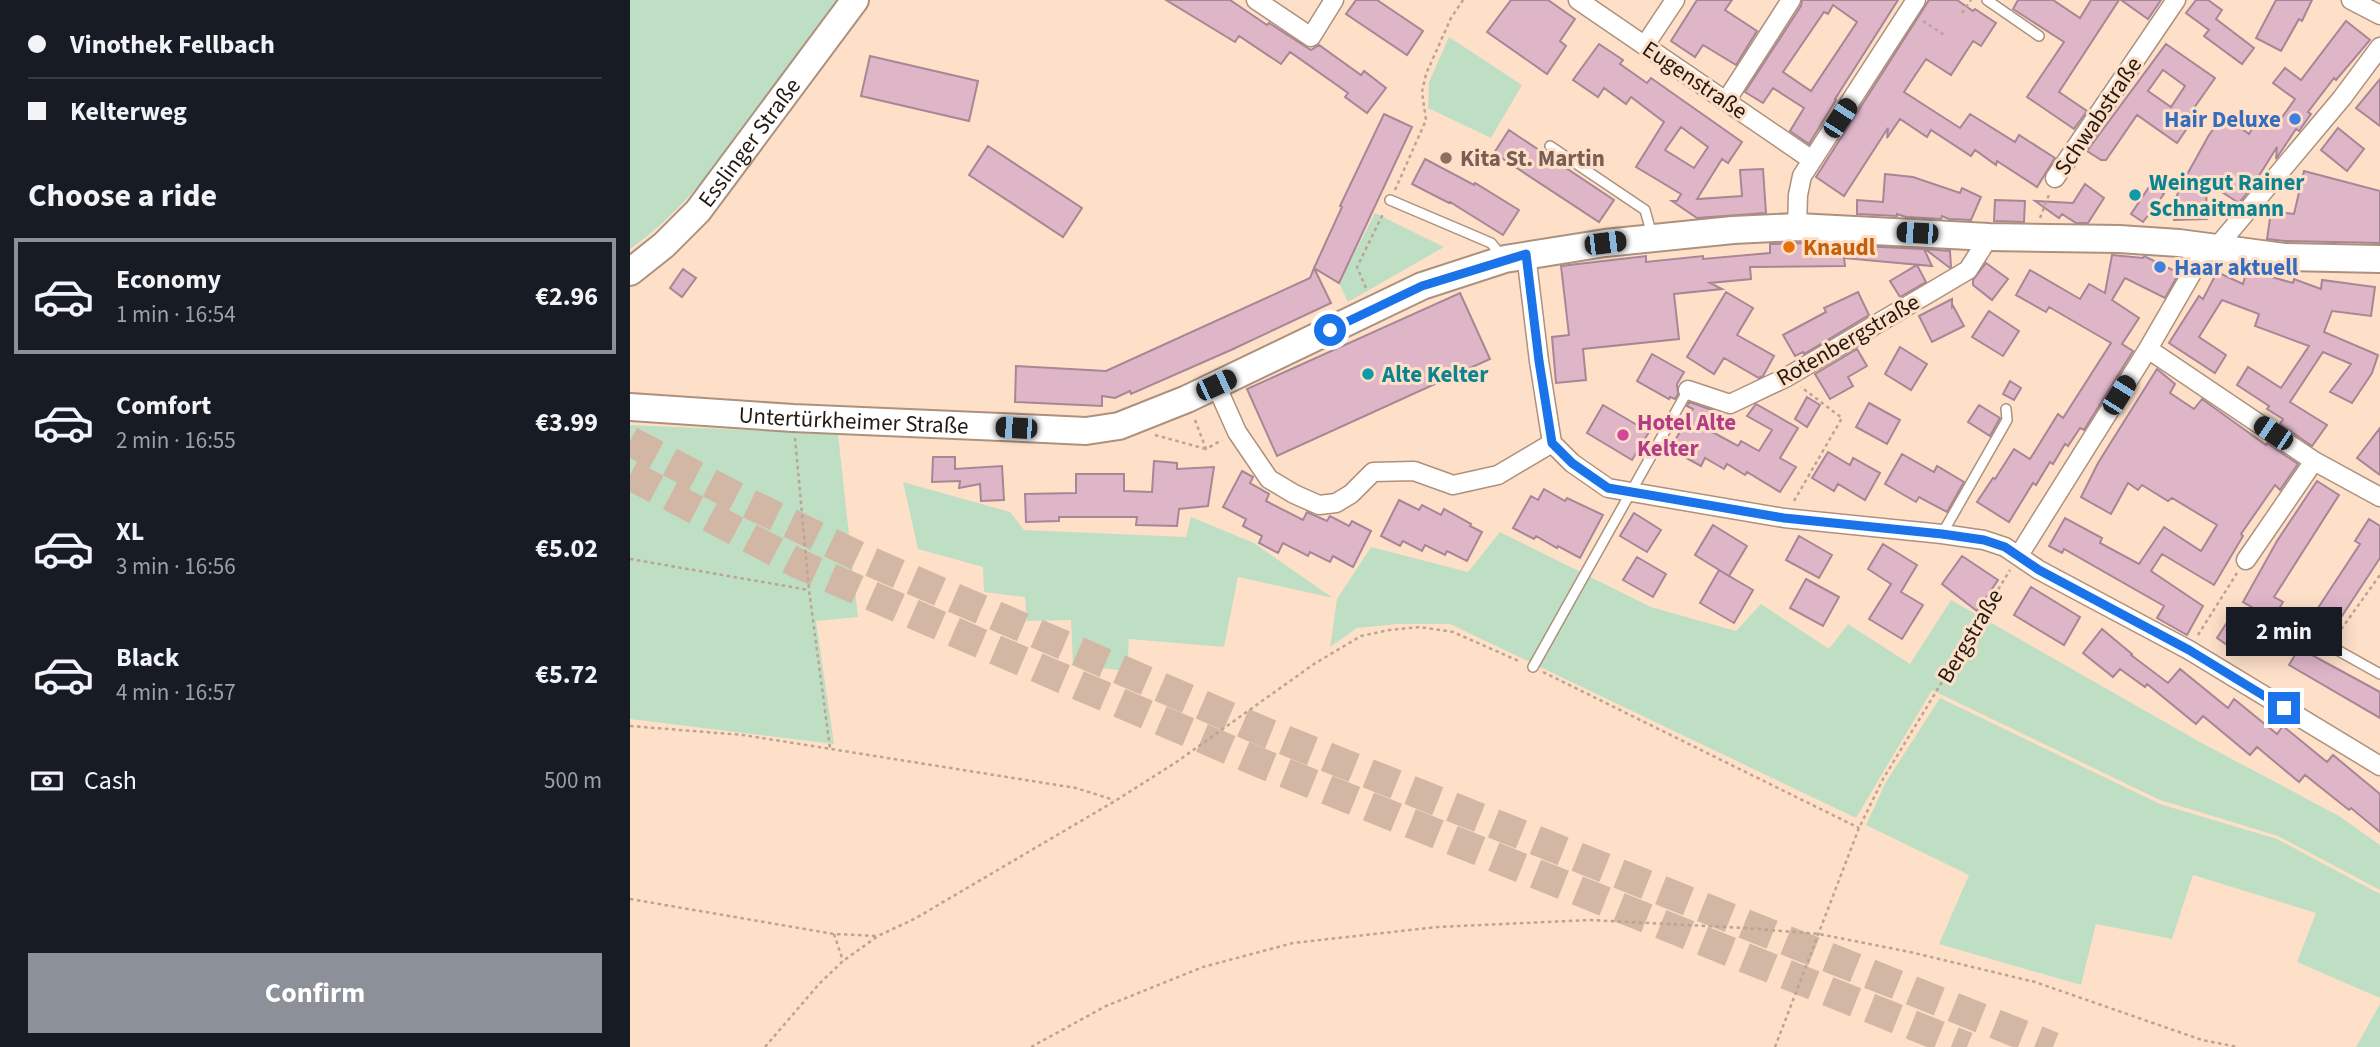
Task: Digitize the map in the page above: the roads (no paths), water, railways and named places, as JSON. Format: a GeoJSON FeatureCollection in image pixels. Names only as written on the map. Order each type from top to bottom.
{"type":"FeatureCollection","features":[{"type":"Feature","properties":{"kind":"main road","name":"Esslinger Straße"},"geometry":{"type":"LineString","coordinates":[[630,272],[664,245],[698,211],[855,0]]}},
{"type":"Feature","properties":{"kind":"main road","name":"Untertürkheimer Straße"},"geometry":{"type":"LineString","coordinates":[[630,407],[793,418],[1086,431],[1119,426],[1187,399],[1422,286],[1515,257],[1652,237],[1797,227],[1989,237],[2119,239],[2284,257],[2380,259]]}},
{"type":"Feature","properties":{"kind":"street"},"geometry":{"type":"LineString","coordinates":[[1255,0],[1311,37],[1334,0]]}},
{"type":"Feature","properties":{"kind":"street","name":"Eugenstraße"},"geometry":{"type":"LineString","coordinates":[[1578,0],[1812,160]]}},
{"type":"Feature","properties":{"kind":"street"},"geometry":{"type":"LineString","coordinates":[[1645,45],[1675,0]]}},
{"type":"Feature","properties":{"kind":"street"},"geometry":{"type":"LineString","coordinates":[[1726,101],[1791,0]]}},
{"type":"Feature","properties":{"kind":"street","name":"Schwabstraße"},"geometry":{"type":"LineString","coordinates":[[2055,178],[2176,0]]}},
{"type":"Feature","properties":{"kind":"street"},"geometry":{"type":"LineString","coordinates":[[2351,0],[2380,15]]}},
{"type":"Feature","properties":{"kind":"street"},"geometry":{"type":"LineString","coordinates":[[1797,227],[1798,195],[1802,176],[1912,6]]}},
{"type":"Feature","properties":{"kind":"street"},"geometry":{"type":"LineString","coordinates":[[2019,555],[2211,247],[2342,98],[2380,47]]}},
{"type":"Feature","properties":{"kind":"street","name":"Rotenbergstraße"},"geometry":{"type":"LineString","coordinates":[[1688,390],[1730,404],[1787,377],[1968,270],[1989,237]]}},
{"type":"Feature","properties":{"kind":"street"},"geometry":{"type":"LineString","coordinates":[[1515,257],[1533,362],[1552,443],[1572,463],[1608,488],[1784,518],[1984,540],[2005,547],[2039,570],[2189,650],[2380,766]]}},
{"type":"Feature","properties":{"kind":"street"},"geometry":{"type":"LineString","coordinates":[[2148,349],[2314,461],[2380,497]]}},
{"type":"Feature","properties":{"kind":"street"},"geometry":{"type":"LineString","coordinates":[[1216,385],[1237,432],[1269,479],[1319,505],[1336,503],[1351,494],[1365,477],[1373,472],[1414,471],[1453,485],[1498,475],[1552,443]]}},
{"type":"Feature","properties":{"kind":"street"},"geometry":{"type":"LineString","coordinates":[[2246,560],[2314,461]]}},
{"type":"Feature","properties":{"kind":"lane"},"geometry":{"type":"LineString","coordinates":[[1987,0],[2039,36]]}},
{"type":"Feature","properties":{"kind":"lane"},"geometry":{"type":"LineString","coordinates":[[1550,146],[1645,209],[1652,237]]}},
{"type":"Feature","properties":{"kind":"lane"},"geometry":{"type":"LineString","coordinates":[[1390,200],[1491,243],[1515,257]]}},
{"type":"Feature","properties":{"kind":"lane"},"geometry":{"type":"LineString","coordinates":[[1533,667],[1688,390]]}},
{"type":"Feature","properties":{"kind":"lane"},"geometry":{"type":"LineString","coordinates":[[1942,534],[2007,419],[2006,409]]}},
{"type":"Feature","properties":{"kind":"lane"},"geometry":{"type":"LineString","coordinates":[[2330,646],[2380,674]]}},
{"type":"Feature","properties":{"kind":"tunnel"},"geometry":{"type":"LineString","coordinates":[[630,441],[744,501],[862,558],[1267,733],[2053,1047]]}},
{"type":"Feature","properties":{"kind":"tunnel"},"geometry":{"type":"LineString","coordinates":[[630,475],[799,564],[968,638],[1258,762],[1967,1047]]}},
{"type":"Feature","properties":{"kind":"place","name":"Hair Deluxe"},"geometry":{"type":"Point","coordinates":[2295,119]}},
{"type":"Feature","properties":{"kind":"place","name":"Kita St. Martin"},"geometry":{"type":"Point","coordinates":[1446,158]}},
{"type":"Feature","properties":{"kind":"place","name":"Weingut Rainer Schnaitmann"},"geometry":{"type":"Point","coordinates":[2135,195]}},
{"type":"Feature","properties":{"kind":"place","name":"Knaudl"},"geometry":{"type":"Point","coordinates":[1789,247]}},
{"type":"Feature","properties":{"kind":"place","name":"Haar aktuell"},"geometry":{"type":"Point","coordinates":[2160,267]}},
{"type":"Feature","properties":{"kind":"place","name":"Alte Kelter"},"geometry":{"type":"Point","coordinates":[1368,374]}},
{"type":"Feature","properties":{"kind":"place","name":"Hotel Alte Kelter"},"geometry":{"type":"Point","coordinates":[1623,435]}}]}
